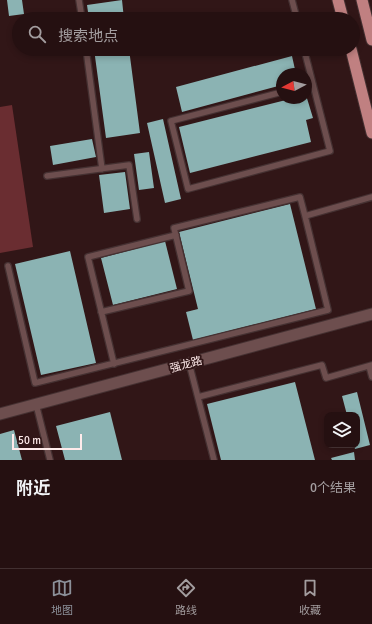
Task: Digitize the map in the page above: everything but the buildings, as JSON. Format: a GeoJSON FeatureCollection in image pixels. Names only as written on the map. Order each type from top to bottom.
{"type":"FeatureCollection","features":[{"type":"Feature","properties":{"kind":"main road"},"geometry":{"type":"LineString","coordinates":[[338,0],[341,12]]}},
{"type":"Feature","properties":{"kind":"main road"},"geometry":{"type":"LineString","coordinates":[[362,0],[372,40]]}},
{"type":"Feature","properties":{"kind":"main road"},"geometry":{"type":"LineString","coordinates":[[353,56],[372,133]]}},
{"type":"Feature","properties":{"kind":"street","name":"强龙路"},"geometry":{"type":"LineString","coordinates":[[0,414],[372,314]]}},
{"type":"Feature","properties":{"kind":"lane"},"geometry":{"type":"LineString","coordinates":[[79,0],[81,12]]}},
{"type":"Feature","properties":{"kind":"lane"},"geometry":{"type":"LineString","coordinates":[[292,0],[295,12]]}},
{"type":"Feature","properties":{"kind":"lane"},"geometry":{"type":"LineString","coordinates":[[87,56],[102,169]]}},
{"type":"Feature","properties":{"kind":"lane"},"geometry":{"type":"LineString","coordinates":[[276,94],[171,121],[188,189],[330,151],[306,56]]}},
{"type":"Feature","properties":{"kind":"lane"},"geometry":{"type":"LineString","coordinates":[[47,176],[129,165],[137,219]]}},
{"type":"Feature","properties":{"kind":"lane"},"geometry":{"type":"LineString","coordinates":[[8,266],[35,383],[328,310],[300,197],[174,228],[189,291],[101,312]]}},
{"type":"Feature","properties":{"kind":"lane"},"geometry":{"type":"LineString","coordinates":[[304,216],[372,198]]}},
{"type":"Feature","properties":{"kind":"lane"},"geometry":{"type":"LineString","coordinates":[[114,364],[88,257],[176,235]]}},
{"type":"Feature","properties":{"kind":"lane"},"geometry":{"type":"LineString","coordinates":[[189,363],[214,460]]}},
{"type":"Feature","properties":{"kind":"lane"},"geometry":{"type":"LineString","coordinates":[[198,397],[322,364],[326,378],[371,366],[372,377]]}},
{"type":"Feature","properties":{"kind":"lane"},"geometry":{"type":"LineString","coordinates":[[36,404],[50,460]]}},
{"type":"Feature","properties":{"kind":"shaded area"},"geometry":{"type":"Polygon","coordinates":[[[12,105],[33,247],[0,253],[0,107],[12,105]]]}}]}
